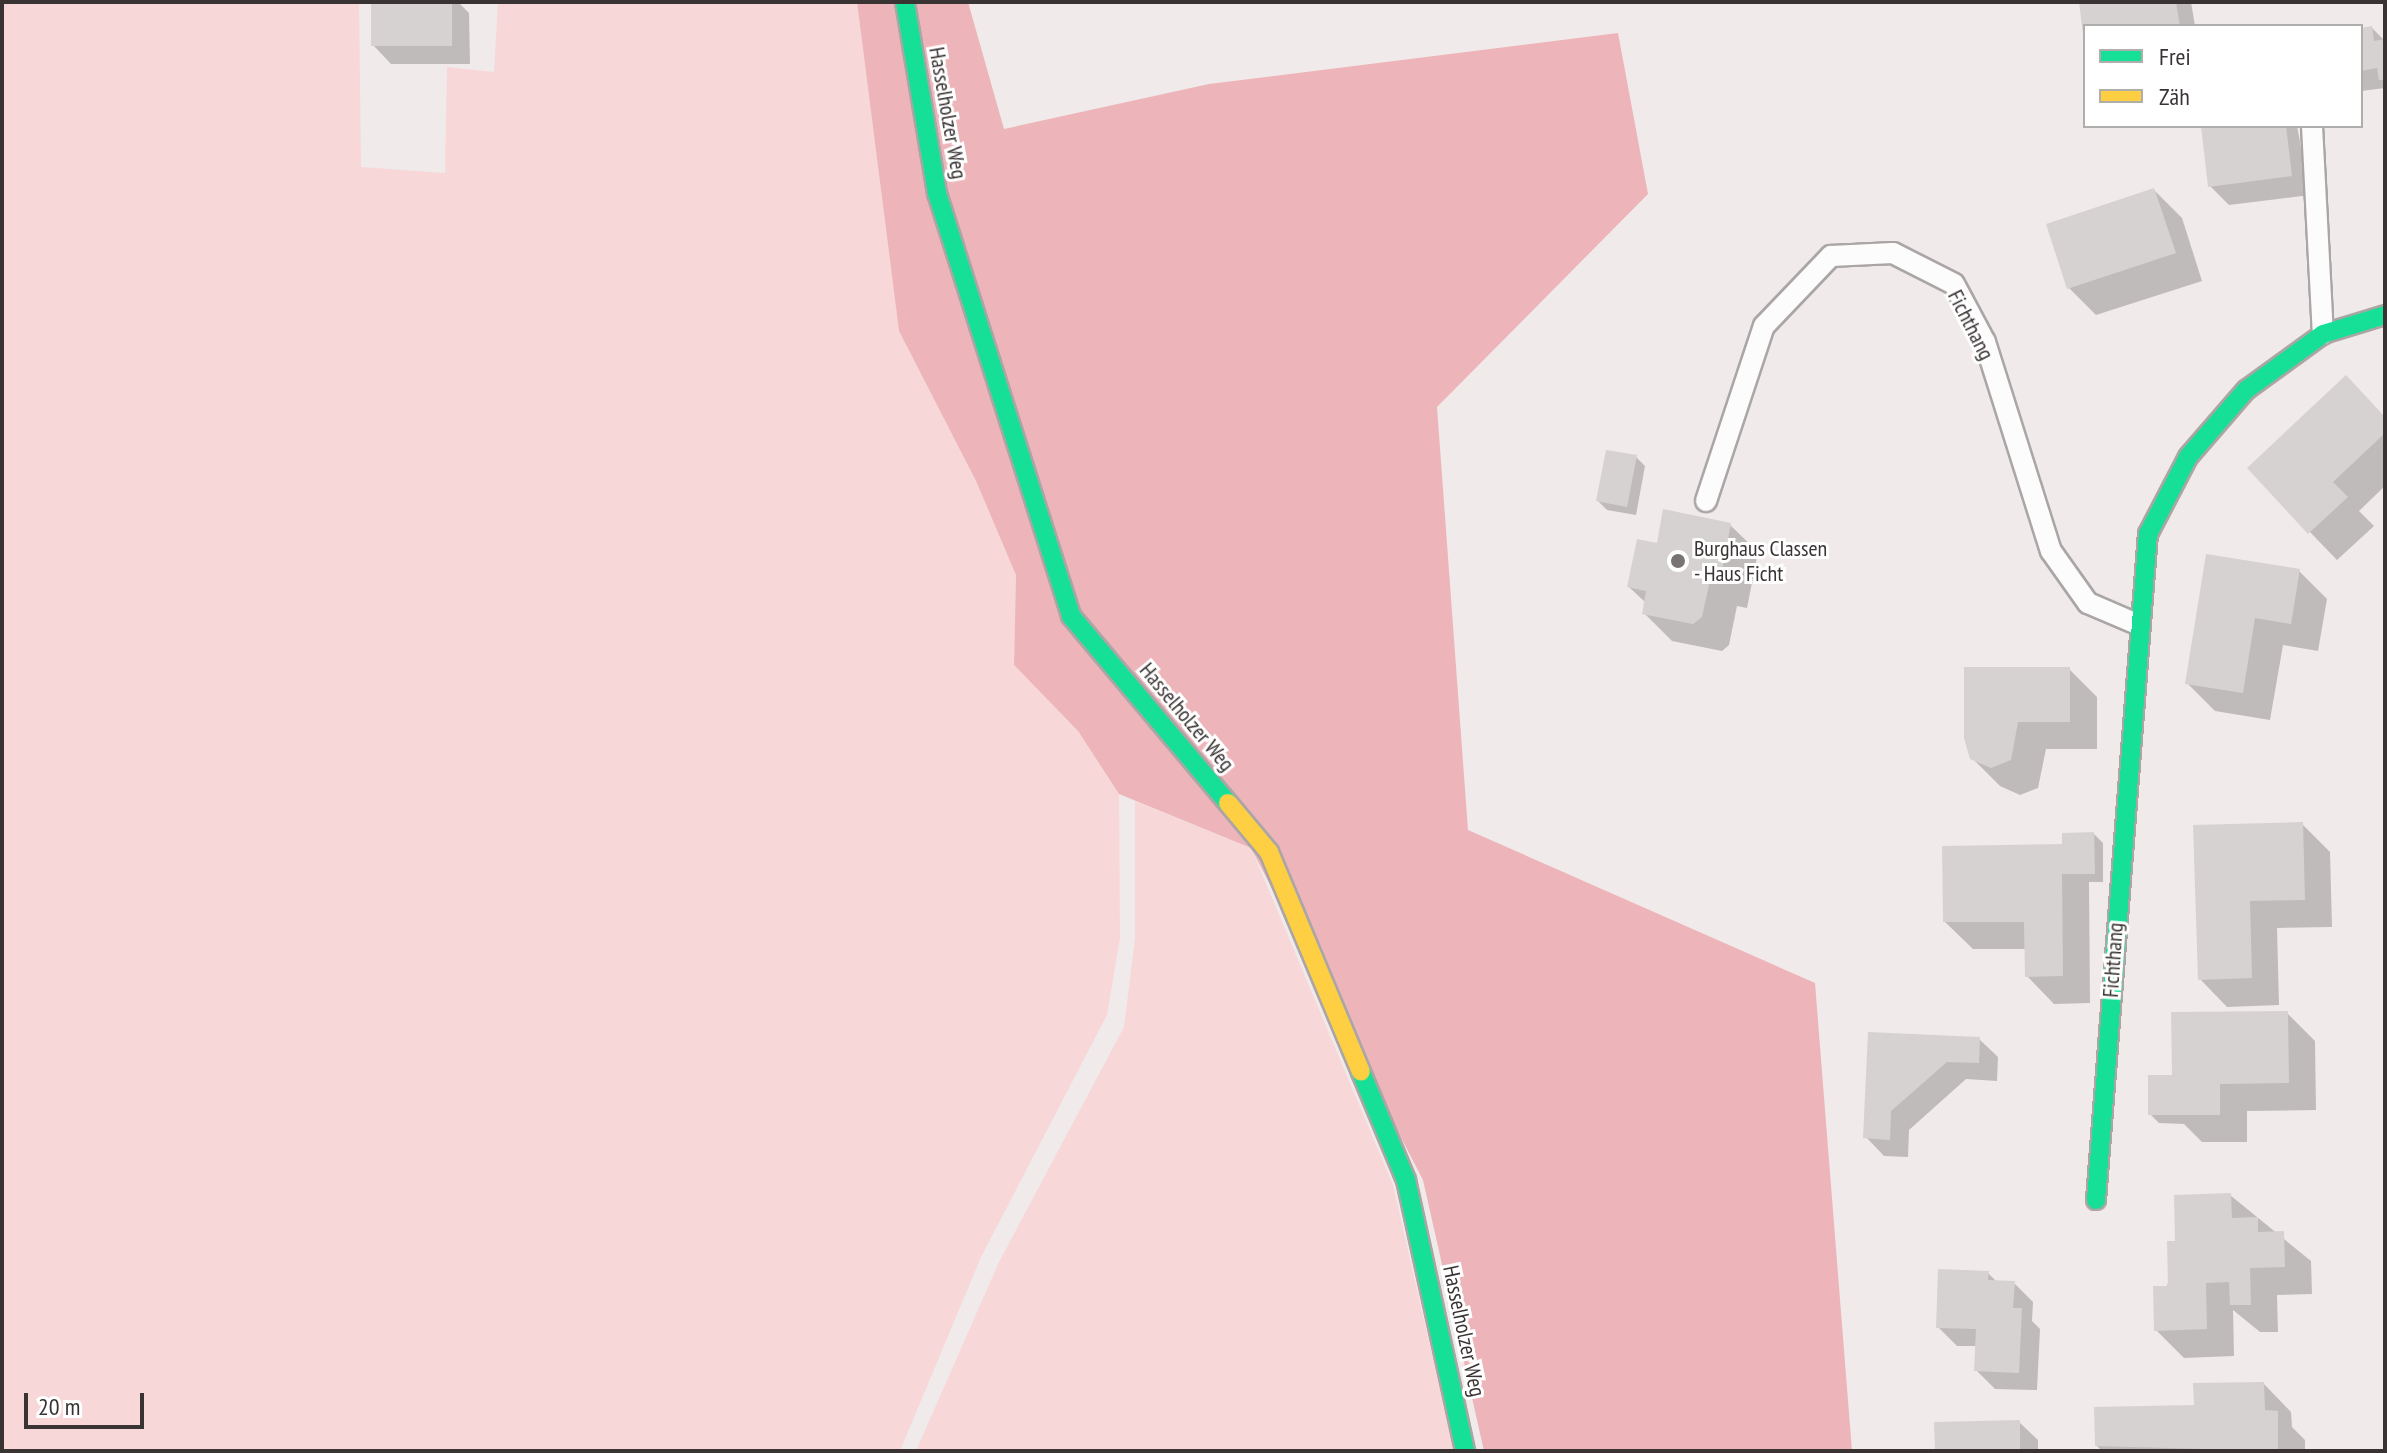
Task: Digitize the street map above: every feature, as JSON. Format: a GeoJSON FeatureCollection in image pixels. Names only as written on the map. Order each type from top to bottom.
{"type":"FeatureCollection","features":[{"type":"Feature","properties":{"kind":"street","name":"Hasselholzer Weg"},"geometry":{"type":"LineString","coordinates":[[905,2],[937,193],[1071,616],[1269,852],[1406,1180],[1465,1451]]}},
{"type":"Feature","properties":{"kind":"street","name":"Fichthang"},"geometry":{"type":"LineString","coordinates":[[2096,1200],[2137,624],[2148,534],[2188,457],[2246,390],[2323,334],[2385,315]]}},
{"type":"Feature","properties":{"kind":"lane"},"geometry":{"type":"LineString","coordinates":[[2312,128],[2323,334]]}},
{"type":"Feature","properties":{"kind":"lane","name":"Fichthang"},"geometry":{"type":"LineString","coordinates":[[1706,501],[1764,326],[1831,256],[1893,253],[1954,284],[1985,342],[2051,551],[2088,603],[2137,624]]}},
{"type":"Feature","properties":{"kind":"shaded area"},"geometry":{"type":"Polygon","coordinates":[[[2,2],[359,2],[361,167],[445,173],[447,67],[494,72],[498,2],[857,2],[899,331],[976,481],[1016,575],[1014,665],[1078,731],[1119,794],[1120,938],[1107,1015],[981,1257],[900,1451],[2,1451],[2,2]]]}},
{"type":"Feature","properties":{"kind":"shaded area"},"geometry":{"type":"Polygon","coordinates":[[[857,2],[968,2],[1004,129],[1209,84],[1618,33],[1648,194],[1437,407],[1468,830],[1815,983],[1852,1451],[1484,1451],[1423,1180],[1251,848],[1119,794],[1078,731],[1014,665],[1016,575],[976,481],[899,331],[857,2]]]}},
{"type":"Feature","properties":{"kind":"shaded area"},"geometry":{"type":"Polygon","coordinates":[[[1135,801],[1251,848],[1393,1185],[1454,1451],[916,1451],[999,1262],[1124,1027],[1135,938],[1135,801]]]}},
{"type":"Feature","properties":{"kind":"building"},"geometry":{"type":"Polygon","coordinates":[[[371,2],[452,2],[452,46],[371,46],[371,2]]]}},
{"type":"Feature","properties":{"kind":"building"},"geometry":{"type":"Polygon","coordinates":[[[2079,2],[2176,2],[2180,24],[2083,24],[2083,34],[2079,2]]]}},
{"type":"Feature","properties":{"kind":"building"},"geometry":{"type":"Polygon","coordinates":[[[2372,26],[2374,41],[2385,39],[2385,80],[2379,80],[2377,68],[2363,71],[2363,28],[2372,26]]]}},
{"type":"Feature","properties":{"kind":"building"},"geometry":{"type":"Polygon","coordinates":[[[2201,128],[2286,128],[2292,176],[2208,187],[2201,128]]]}},
{"type":"Feature","properties":{"kind":"building"},"geometry":{"type":"Polygon","coordinates":[[[2154,188],[2176,253],[2067,289],[2046,224],[2154,188]]]}},
{"type":"Feature","properties":{"kind":"building"},"geometry":{"type":"Polygon","coordinates":[[[2346,375],[2385,417],[2385,433],[2333,482],[2348,497],[2308,534],[2247,468],[2346,375]]]}},
{"type":"Feature","properties":{"kind":"building"},"geometry":{"type":"Polygon","coordinates":[[[1606,450],[1637,455],[1627,507],[1596,501],[1606,450]]]}},
{"type":"Feature","properties":{"kind":"building","name":"Burghaus Classen - Haus Ficht"},"geometry":{"type":"Polygon","coordinates":[[[1663,509],[1731,523],[1720,581],[1710,580],[1702,617],[1693,624],[1642,614],[1646,591],[1627,587],[1637,539],[1657,543],[1663,509]]]}},
{"type":"Feature","properties":{"kind":"building"},"geometry":{"type":"Polygon","coordinates":[[[2206,554],[2300,569],[2291,624],[2255,618],[2243,693],[2185,684],[2206,554]]]}},
{"type":"Feature","properties":{"kind":"building"},"geometry":{"type":"Polygon","coordinates":[[[1964,667],[2070,667],[2070,722],[2018,722],[2011,760],[1991,768],[1970,759],[1964,738],[1964,667]]]}},
{"type":"Feature","properties":{"kind":"building"},"geometry":{"type":"Polygon","coordinates":[[[2303,822],[2305,900],[2250,901],[2252,978],[2198,980],[2193,825],[2303,822]]]}},
{"type":"Feature","properties":{"kind":"building"},"geometry":{"type":"Polygon","coordinates":[[[2094,832],[2095,874],[2062,874],[2063,976],[2025,977],[2024,922],[1943,922],[1942,846],[2062,844],[2062,833],[2094,832]]]}},
{"type":"Feature","properties":{"kind":"building"},"geometry":{"type":"Polygon","coordinates":[[[2288,1011],[2289,1083],[2220,1084],[2220,1115],[2148,1115],[2148,1075],[2172,1075],[2171,1012],[2288,1011]]]}},
{"type":"Feature","properties":{"kind":"building"},"geometry":{"type":"Polygon","coordinates":[[[1868,1032],[1980,1037],[1979,1063],[1947,1062],[1891,1111],[1890,1140],[1863,1138],[1868,1032]]]}},
{"type":"Feature","properties":{"kind":"building"},"geometry":{"type":"Polygon","coordinates":[[[2231,1193],[2232,1218],[2258,1217],[2258,1232],[2284,1231],[2285,1267],[2250,1268],[2251,1305],[2230,1305],[2229,1282],[2206,1283],[2207,1329],[2154,1331],[2153,1286],[2168,1286],[2167,1241],[2175,1241],[2174,1195],[2231,1193]]]}},
{"type":"Feature","properties":{"kind":"building"},"geometry":{"type":"Polygon","coordinates":[[[1938,1269],[1989,1271],[1988,1280],[2015,1281],[2013,1308],[2022,1308],[2019,1373],[1974,1371],[1976,1329],[1936,1328],[1938,1269]]]}},
{"type":"Feature","properties":{"kind":"building"},"geometry":{"type":"Polygon","coordinates":[[[2264,1382],[2265,1410],[2278,1411],[2278,1451],[2095,1446],[2094,1407],[2194,1405],[2193,1383],[2264,1382]]]}},
{"type":"Feature","properties":{"kind":"building"},"geometry":{"type":"Polygon","coordinates":[[[2020,1420],[2020,1451],[1935,1451],[1934,1422],[2020,1420]]]}},
{"type":"Feature","properties":{"kind":"traffic: fast"},"geometry":{"type":"LineString","coordinates":[[905,2],[937,193],[1071,616],[1228,803]]}},
{"type":"Feature","properties":{"kind":"traffic: fast"},"geometry":{"type":"LineString","coordinates":[[2096,1200],[2148,534],[2188,457],[2246,390],[2323,334],[2385,315]]}},
{"type":"Feature","properties":{"kind":"traffic: fast"},"geometry":{"type":"LineString","coordinates":[[1361,1072],[1406,1180],[1465,1451]]}},
{"type":"Feature","properties":{"kind":"traffic: slow"},"geometry":{"type":"LineString","coordinates":[[1228,803],[1269,852],[1361,1072]]}},
{"type":"Feature","properties":{"kind":"place","name":"Burghaus Classen - Haus Ficht"},"geometry":{"type":"Point","coordinates":[1678,561]}}]}
